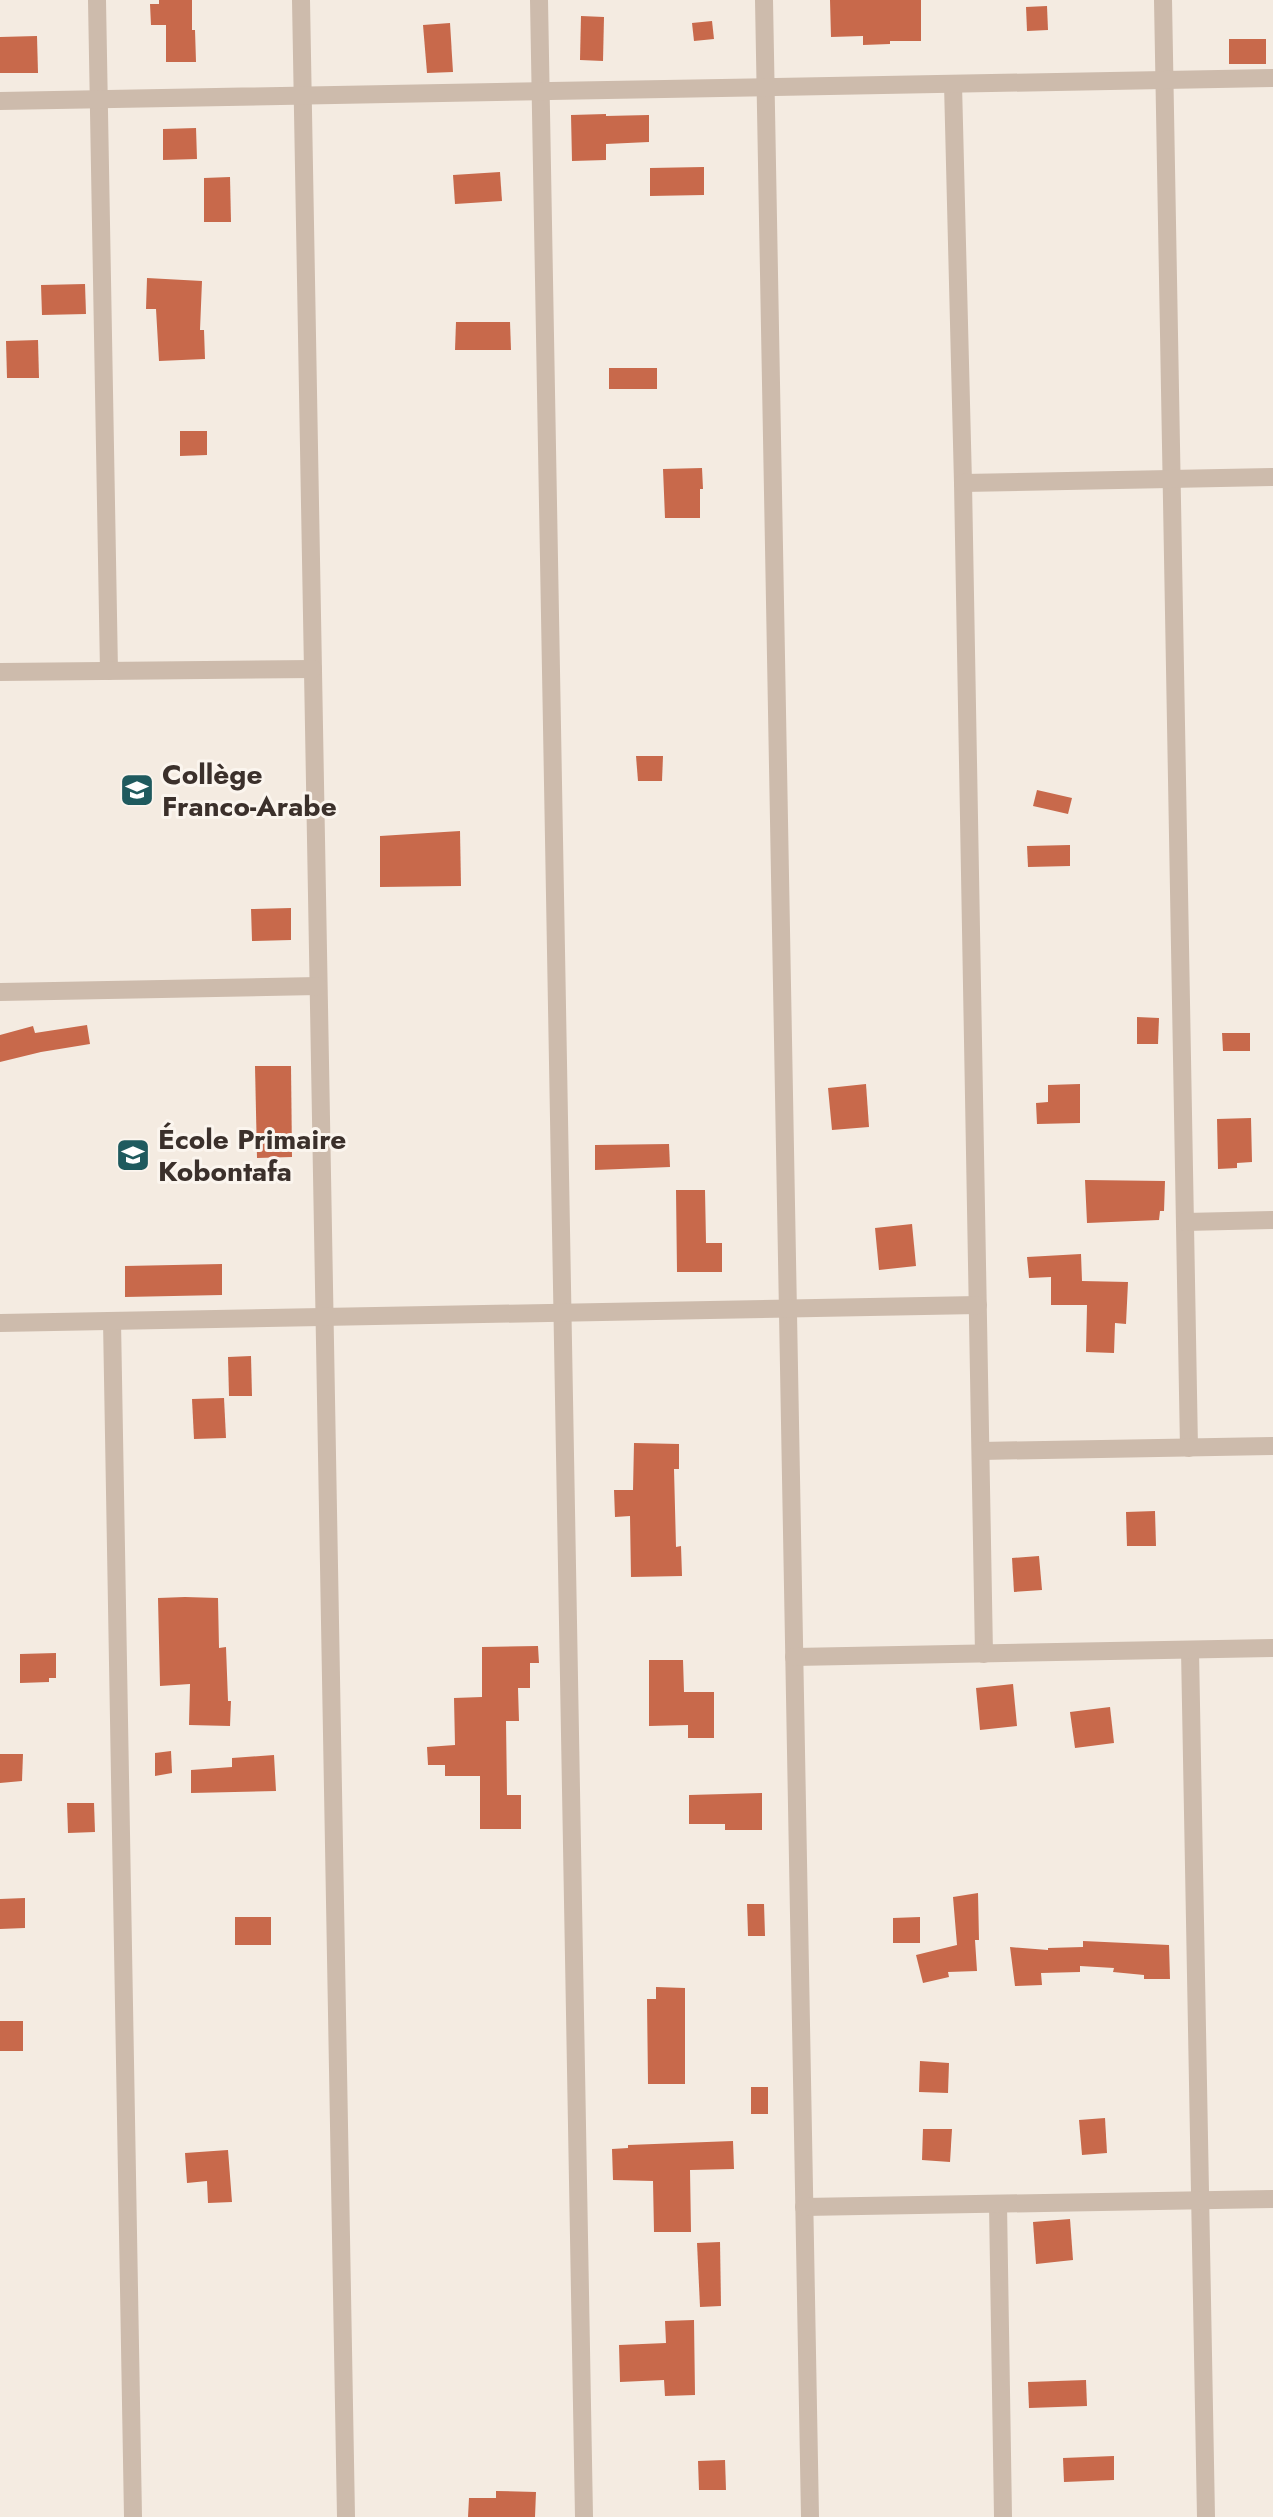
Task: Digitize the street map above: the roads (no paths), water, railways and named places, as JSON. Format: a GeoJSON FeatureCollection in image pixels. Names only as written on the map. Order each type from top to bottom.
{"type":"FeatureCollection","features":[{"type":"Feature","properties":{"kind":"street"},"geometry":{"type":"LineString","coordinates":[[97,0],[109,671]]}},
{"type":"Feature","properties":{"kind":"street"},"geometry":{"type":"LineString","coordinates":[[301,0],[346,2517]]}},
{"type":"Feature","properties":{"kind":"street"},"geometry":{"type":"LineString","coordinates":[[539,0],[584,2517]]}},
{"type":"Feature","properties":{"kind":"street"},"geometry":{"type":"LineString","coordinates":[[764,0],[810,2517]]}},
{"type":"Feature","properties":{"kind":"street"},"geometry":{"type":"LineString","coordinates":[[1163,0],[1189,1448]]}},
{"type":"Feature","properties":{"kind":"street"},"geometry":{"type":"LineString","coordinates":[[0,101],[1273,78]]}},
{"type":"Feature","properties":{"kind":"street"},"geometry":{"type":"LineString","coordinates":[[953,84],[963,483],[984,1654]]}},
{"type":"Feature","properties":{"kind":"street"},"geometry":{"type":"LineString","coordinates":[[963,483],[1273,477]]}},
{"type":"Feature","properties":{"kind":"street"},"geometry":{"type":"LineString","coordinates":[[0,672],[313,669]]}},
{"type":"Feature","properties":{"kind":"street"},"geometry":{"type":"LineString","coordinates":[[0,992],[318,986]]}},
{"type":"Feature","properties":{"kind":"street"},"geometry":{"type":"LineString","coordinates":[[1185,1222],[1273,1220]]}},
{"type":"Feature","properties":{"kind":"street"},"geometry":{"type":"LineString","coordinates":[[0,1323],[978,1305]]}},
{"type":"Feature","properties":{"kind":"street"},"geometry":{"type":"LineString","coordinates":[[112,1321],[134,2517]]}},
{"type":"Feature","properties":{"kind":"street"},"geometry":{"type":"LineString","coordinates":[[981,1451],[1273,1446]]}},
{"type":"Feature","properties":{"kind":"street"},"geometry":{"type":"LineString","coordinates":[[794,1657],[1273,1648]]}},
{"type":"Feature","properties":{"kind":"street"},"geometry":{"type":"LineString","coordinates":[[1190,1650],[1206,2517]]}},
{"type":"Feature","properties":{"kind":"street"},"geometry":{"type":"LineString","coordinates":[[804,2207],[1273,2199]]}},
{"type":"Feature","properties":{"kind":"street"},"geometry":{"type":"LineString","coordinates":[[998,2204],[1003,2517]]}},
{"type":"Feature","properties":{"kind":"place","name":"Collège Franco-Arabe"},"geometry":{"type":"Point","coordinates":[137,790]}},
{"type":"Feature","properties":{"kind":"place","name":"École Primaire Kobontafa"},"geometry":{"type":"Point","coordinates":[133,1155]}}]}
